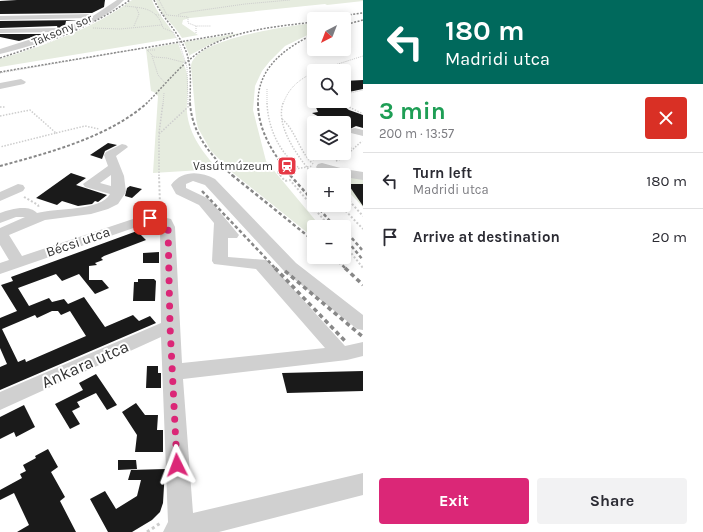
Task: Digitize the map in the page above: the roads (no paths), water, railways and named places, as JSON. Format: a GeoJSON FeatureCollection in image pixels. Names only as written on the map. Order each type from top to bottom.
{"type":"FeatureCollection","features":[{"type":"Feature","properties":{"kind":"street","name":"Taksony sor"},"geometry":{"type":"LineString","coordinates":[[0,52],[25,45],[69,29],[95,16],[121,0]]}},
{"type":"Feature","properties":{"kind":"street"},"geometry":{"type":"LineString","coordinates":[[0,18],[95,16]]}},
{"type":"Feature","properties":{"kind":"street"},"geometry":{"type":"LineString","coordinates":[[0,31],[69,29]]}},
{"type":"Feature","properties":{"kind":"street"},"geometry":{"type":"LineString","coordinates":[[0,46],[25,45]]}},
{"type":"Feature","properties":{"kind":"street"},"geometry":{"type":"LineString","coordinates":[[3,81],[21,82]]}},
{"type":"Feature","properties":{"kind":"street"},"geometry":{"type":"LineString","coordinates":[[19,263],[0,233],[42,216],[101,208],[114,201],[119,192],[115,166],[110,155],[122,147]]}},
{"type":"Feature","properties":{"kind":"street"},"geometry":{"type":"LineString","coordinates":[[115,166],[90,184],[119,192]]}},
{"type":"Feature","properties":{"kind":"street"},"geometry":{"type":"LineString","coordinates":[[351,174],[363,176]]}},
{"type":"Feature","properties":{"kind":"street"},"geometry":{"type":"LineString","coordinates":[[341,354],[261,264],[220,261],[223,226],[204,202],[181,190],[178,185],[180,182],[192,178],[206,179],[213,184],[239,214],[290,267],[363,324]]}},
{"type":"Feature","properties":{"kind":"street"},"geometry":{"type":"LineString","coordinates":[[0,219],[14,212],[25,211],[31,214],[33,218],[28,222]]}},
{"type":"Feature","properties":{"kind":"street"},"geometry":{"type":"LineString","coordinates":[[223,226],[239,214]]}},
{"type":"Feature","properties":{"kind":"street","name":"Bécsi utca"},"geometry":{"type":"LineString","coordinates":[[0,269],[150,218],[157,218],[166,222],[168,227],[170,326]]}},
{"type":"Feature","properties":{"kind":"street"},"geometry":{"type":"LineString","coordinates":[[170,326],[179,531],[363,484]]}},
{"type":"Feature","properties":{"kind":"street","name":"Ankara utca"},"geometry":{"type":"LineString","coordinates":[[0,401],[170,326]]}},
{"type":"Feature","properties":{"kind":"street"},"geometry":{"type":"LineString","coordinates":[[173,372],[341,354],[363,349]]}},
{"type":"Feature","properties":{"kind":"railway"},"geometry":{"type":"LineString","coordinates":[[0,58],[34,47],[83,27],[130,0]]}},
{"type":"Feature","properties":{"kind":"railway"},"geometry":{"type":"LineString","coordinates":[[154,0],[181,42]]}},
{"type":"Feature","properties":{"kind":"railway"},"geometry":{"type":"LineString","coordinates":[[351,14],[363,13]]}},
{"type":"Feature","properties":{"kind":"railway"},"geometry":{"type":"LineString","coordinates":[[351,23],[363,20]]}},
{"type":"Feature","properties":{"kind":"railway"},"geometry":{"type":"LineString","coordinates":[[189,60],[207,47],[236,35],[267,28],[307,23]]}},
{"type":"Feature","properties":{"kind":"railway"},"geometry":{"type":"LineString","coordinates":[[181,42],[233,33]]}},
{"type":"Feature","properties":{"kind":"railway"},"geometry":{"type":"LineString","coordinates":[[258,103],[262,80],[268,70],[283,53],[307,38]]}},
{"type":"Feature","properties":{"kind":"railway"},"geometry":{"type":"LineString","coordinates":[[0,72],[181,42]]}},
{"type":"Feature","properties":{"kind":"railway"},"geometry":{"type":"LineString","coordinates":[[181,42],[189,60]]}},
{"type":"Feature","properties":{"kind":"railway"},"geometry":{"type":"LineString","coordinates":[[147,103],[189,60]]}},
{"type":"Feature","properties":{"kind":"railway"},"geometry":{"type":"LineString","coordinates":[[189,60],[190,103]]}},
{"type":"Feature","properties":{"kind":"railway"},"geometry":{"type":"LineString","coordinates":[[0,166],[58,149],[96,134],[132,115],[147,103]]}},
{"type":"Feature","properties":{"kind":"railway"},"geometry":{"type":"LineString","coordinates":[[190,103],[194,125],[204,144],[217,161],[233,176]]}},
{"type":"Feature","properties":{"kind":"railway"},"geometry":{"type":"LineString","coordinates":[[258,103],[261,123],[268,142],[291,176]]}},
{"type":"Feature","properties":{"kind":"railway"},"geometry":{"type":"LineString","coordinates":[[232,175],[307,235]]}},
{"type":"Feature","properties":{"kind":"railway"},"geometry":{"type":"LineString","coordinates":[[290,175],[307,194]]}},
{"type":"Feature","properties":{"kind":"railway"},"geometry":{"type":"LineString","coordinates":[[202,191],[276,269]]}},
{"type":"Feature","properties":{"kind":"railway"},"geometry":{"type":"LineString","coordinates":[[322,212],[329,220]]}},
{"type":"Feature","properties":{"kind":"railway"},"geometry":{"type":"LineString","coordinates":[[351,237],[363,251]]}},
{"type":"Feature","properties":{"kind":"railway"},"geometry":{"type":"LineString","coordinates":[[351,245],[363,260]]}},
{"type":"Feature","properties":{"kind":"railway"},"geometry":{"type":"LineString","coordinates":[[341,264],[345,268]]}},
{"type":"Feature","properties":{"kind":"railway"},"geometry":{"type":"LineString","coordinates":[[275,268],[346,342]]}},
{"type":"Feature","properties":{"kind":"railway"},"geometry":{"type":"LineString","coordinates":[[345,268],[363,285]]}},
{"type":"Feature","properties":{"kind":"railway"},"geometry":{"type":"LineString","coordinates":[[285,271],[363,337]]}},
{"type":"Feature","properties":{"kind":"place","name":"Vasútmúzeum"},"geometry":{"type":"Point","coordinates":[287,166]}}]}
